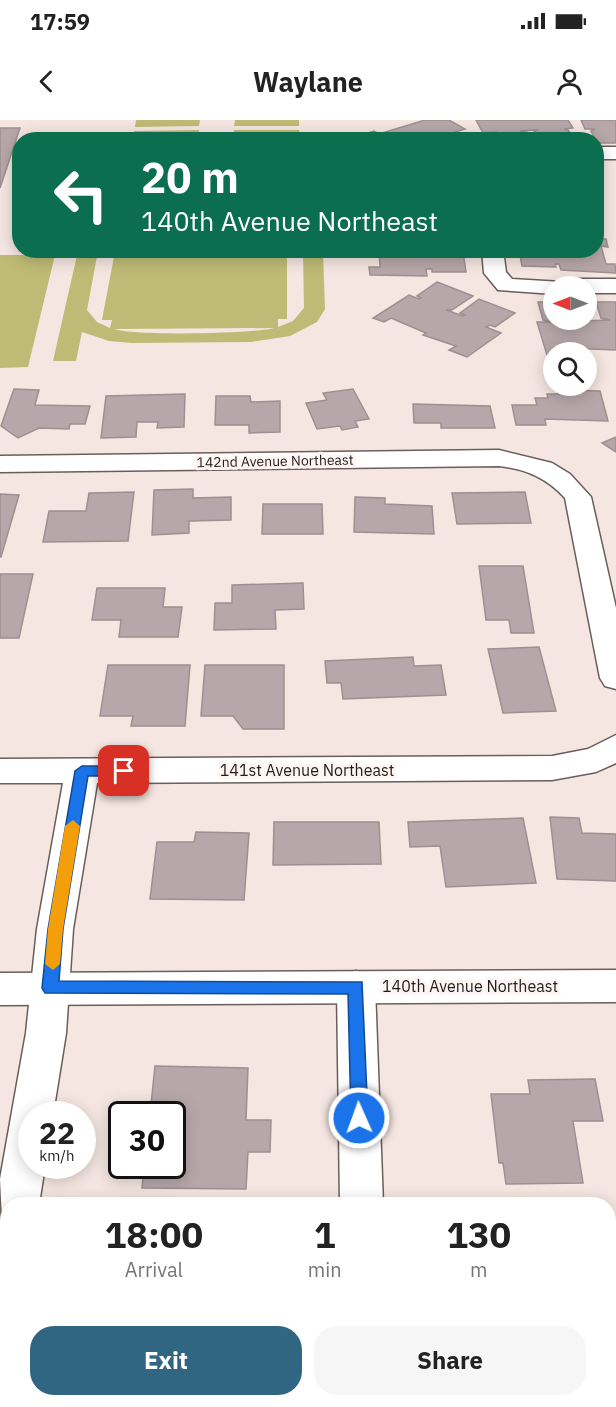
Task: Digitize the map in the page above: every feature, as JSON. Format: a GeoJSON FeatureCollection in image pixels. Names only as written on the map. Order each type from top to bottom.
{"type":"FeatureCollection","features":[{"type":"Feature","properties":{"kind":"street"},"geometry":{"type":"LineString","coordinates":[[493,258],[495,273],[506,285],[543,287]]}},
{"type":"Feature","properties":{"kind":"street"},"geometry":{"type":"LineString","coordinates":[[597,286],[616,286]]}},
{"type":"Feature","properties":{"kind":"street","name":"142nd Avenue Northeast"},"geometry":{"type":"LineString","coordinates":[[0,464],[498,458],[548,468],[578,497],[616,678]]}},
{"type":"Feature","properties":{"kind":"street","name":"141st Avenue Northeast"},"geometry":{"type":"LineString","coordinates":[[0,771],[552,768],[596,760],[614,750]]}},
{"type":"Feature","properties":{"kind":"street"},"geometry":{"type":"LineString","coordinates":[[34,1101],[50,988],[55,929],[82,771]]}},
{"type":"Feature","properties":{"kind":"street","name":"140th Avenue Northeast"},"geometry":{"type":"LineString","coordinates":[[0,989],[616,986]]}},
{"type":"Feature","properties":{"kind":"street"},"geometry":{"type":"LineString","coordinates":[[356,987],[362,1197]]}},
{"type":"Feature","properties":{"kind":"street"},"geometry":{"type":"LineString","coordinates":[[18,1197],[21,1179]]}},
{"type":"Feature","properties":{"kind":"shaded area"},"geometry":{"type":"Polygon","coordinates":[[[136,120],[200,120],[199,126],[135,127],[136,120]]]}},
{"type":"Feature","properties":{"kind":"shaded area"},"geometry":{"type":"Polygon","coordinates":[[[235,120],[299,120],[299,126],[234,126],[235,120]]]}},
{"type":"Feature","properties":{"kind":"shaded area"},"geometry":{"type":"Polygon","coordinates":[[[199,130],[199,132],[134,131],[199,130]]]}},
{"type":"Feature","properties":{"kind":"shaded area"},"geometry":{"type":"Polygon","coordinates":[[[234,130],[299,130],[299,132],[234,132],[234,130]]]}},
{"type":"Feature","properties":{"kind":"shaded area"},"geometry":{"type":"Polygon","coordinates":[[[0,255],[12,255],[12,258],[54,258],[28,367],[0,368],[0,255]]]}},
{"type":"Feature","properties":{"kind":"shaded area"},"geometry":{"type":"Polygon","coordinates":[[[76,258],[97,258],[87,310],[97,322],[110,328],[112,320],[102,320],[114,258],[287,258],[287,319],[278,319],[278,327],[293,321],[304,308],[303,258],[323,258],[325,309],[317,322],[290,336],[251,342],[132,343],[109,341],[82,332],[76,361],[53,361],[76,258]],[[274,328],[114,329],[145,333],[219,333],[274,328]]]}},
{"type":"Feature","properties":{"kind":"building"},"geometry":{"type":"Polygon","coordinates":[[[425,120],[449,120],[465,129],[455,132],[386,132],[425,120]]]}},
{"type":"Feature","properties":{"kind":"building"},"geometry":{"type":"Polygon","coordinates":[[[476,120],[568,120],[573,128],[564,129],[569,132],[534,132],[537,130],[482,132],[476,120]]]}},
{"type":"Feature","properties":{"kind":"building"},"geometry":{"type":"Polygon","coordinates":[[[581,120],[616,120],[616,143],[604,143],[604,132],[592,132],[595,129],[585,129],[581,120]]]}},
{"type":"Feature","properties":{"kind":"building"},"geometry":{"type":"Polygon","coordinates":[[[0,128],[20,128],[19,132],[12,132],[12,152],[0,188],[0,128]]]}},
{"type":"Feature","properties":{"kind":"building"},"geometry":{"type":"Polygon","coordinates":[[[604,239],[606,239],[608,247],[604,246],[604,239]]]}},
{"type":"Feature","properties":{"kind":"building"},"geometry":{"type":"Polygon","coordinates":[[[604,257],[606,264],[615,264],[616,273],[561,270],[559,264],[555,264],[556,267],[522,266],[520,258],[604,257]]]}},
{"type":"Feature","properties":{"kind":"building"},"geometry":{"type":"Polygon","coordinates":[[[379,258],[464,258],[466,272],[432,272],[432,269],[426,269],[427,276],[370,275],[369,267],[380,267],[379,258]]]}},
{"type":"Feature","properties":{"kind":"building"},"geometry":{"type":"Polygon","coordinates":[[[437,282],[473,296],[452,310],[446,310],[463,316],[465,315],[460,313],[479,299],[515,313],[495,327],[490,325],[486,327],[501,333],[467,357],[449,350],[456,346],[423,335],[426,333],[391,318],[384,322],[373,318],[409,295],[421,298],[417,296],[437,282]]]}},
{"type":"Feature","properties":{"kind":"building"},"geometry":{"type":"Polygon","coordinates":[[[538,302],[543,302],[543,320],[538,302]]]}},
{"type":"Feature","properties":{"kind":"building"},"geometry":{"type":"Polygon","coordinates":[[[597,302],[616,302],[616,350],[597,349],[597,342],[543,342],[537,322],[543,322],[543,330],[597,330],[597,320],[610,320],[601,318],[597,302]]]}},
{"type":"Feature","properties":{"kind":"building"},"geometry":{"type":"Polygon","coordinates":[[[14,389],[39,390],[35,405],[90,406],[85,424],[70,424],[69,429],[39,428],[18,438],[1,426],[14,389]]]}},
{"type":"Feature","properties":{"kind":"building"},"geometry":{"type":"Polygon","coordinates":[[[353,389],[369,419],[355,421],[358,427],[342,430],[340,426],[317,429],[306,403],[327,400],[323,393],[353,389]]]}},
{"type":"Feature","properties":{"kind":"building"},"geometry":{"type":"Polygon","coordinates":[[[597,391],[600,391],[608,421],[545,419],[546,425],[516,425],[512,405],[537,405],[535,398],[548,398],[548,396],[597,396],[597,391]]]}},
{"type":"Feature","properties":{"kind":"building"},"geometry":{"type":"Polygon","coordinates":[[[185,394],[184,427],[157,428],[158,422],[137,422],[136,437],[101,438],[106,396],[185,394]]]}},
{"type":"Feature","properties":{"kind":"building"},"geometry":{"type":"Polygon","coordinates":[[[216,396],[250,396],[251,402],[280,401],[280,432],[249,433],[249,425],[215,425],[216,396]]]}},
{"type":"Feature","properties":{"kind":"building"},"geometry":{"type":"Polygon","coordinates":[[[413,404],[490,406],[495,428],[441,428],[441,423],[414,423],[413,404]]]}},
{"type":"Feature","properties":{"kind":"building"},"geometry":{"type":"Polygon","coordinates":[[[616,437],[616,452],[602,443],[616,437]]]}},
{"type":"Feature","properties":{"kind":"building"},"geometry":{"type":"Polygon","coordinates":[[[193,489],[193,498],[231,497],[231,520],[189,521],[189,533],[152,535],[154,490],[193,489]]]}},
{"type":"Feature","properties":{"kind":"building"},"geometry":{"type":"Polygon","coordinates":[[[134,492],[128,541],[43,542],[49,511],[86,511],[89,493],[134,492]]]}},
{"type":"Feature","properties":{"kind":"building"},"geometry":{"type":"Polygon","coordinates":[[[525,492],[531,523],[457,524],[452,493],[525,492]]]}},
{"type":"Feature","properties":{"kind":"building"},"geometry":{"type":"Polygon","coordinates":[[[0,494],[19,495],[1,557],[0,557],[0,494]]]}},
{"type":"Feature","properties":{"kind":"building"},"geometry":{"type":"Polygon","coordinates":[[[355,497],[385,498],[385,504],[432,506],[434,534],[354,532],[355,497]]]}},
{"type":"Feature","properties":{"kind":"building"},"geometry":{"type":"Polygon","coordinates":[[[263,504],[322,504],[323,534],[262,534],[263,504]]]}},
{"type":"Feature","properties":{"kind":"building"},"geometry":{"type":"Polygon","coordinates":[[[479,566],[523,566],[534,633],[511,633],[509,620],[486,620],[479,566]]]}},
{"type":"Feature","properties":{"kind":"building"},"geometry":{"type":"Polygon","coordinates":[[[0,574],[33,574],[19,638],[0,638],[0,574]]]}},
{"type":"Feature","properties":{"kind":"building"},"geometry":{"type":"Polygon","coordinates":[[[303,583],[304,609],[275,610],[276,629],[214,630],[215,603],[232,603],[232,585],[303,583]]]}},
{"type":"Feature","properties":{"kind":"building"},"geometry":{"type":"Polygon","coordinates":[[[97,588],[165,588],[163,607],[182,607],[178,637],[119,637],[121,620],[92,620],[97,588]]]}},
{"type":"Feature","properties":{"kind":"building"},"geometry":{"type":"Polygon","coordinates":[[[539,647],[556,711],[503,713],[488,649],[539,647]]]}},
{"type":"Feature","properties":{"kind":"building"},"geometry":{"type":"Polygon","coordinates":[[[413,657],[414,666],[441,665],[446,695],[343,699],[341,683],[327,683],[325,661],[413,657]]]}},
{"type":"Feature","properties":{"kind":"building"},"geometry":{"type":"Polygon","coordinates":[[[108,665],[190,665],[185,726],[131,726],[133,716],[100,716],[108,665]]]}},
{"type":"Feature","properties":{"kind":"building"},"geometry":{"type":"Polygon","coordinates":[[[205,665],[284,665],[284,729],[243,729],[233,716],[201,716],[205,665]]]}},
{"type":"Feature","properties":{"kind":"building"},"geometry":{"type":"Polygon","coordinates":[[[550,817],[579,818],[582,833],[616,834],[616,881],[557,879],[550,817]]]}},
{"type":"Feature","properties":{"kind":"building"},"geometry":{"type":"Polygon","coordinates":[[[523,818],[536,883],[446,887],[440,846],[410,847],[408,822],[523,818]]]}},
{"type":"Feature","properties":{"kind":"building"},"geometry":{"type":"Polygon","coordinates":[[[274,822],[379,822],[381,864],[273,865],[274,822]]]}},
{"type":"Feature","properties":{"kind":"building"},"geometry":{"type":"Polygon","coordinates":[[[196,832],[249,833],[244,900],[150,899],[157,842],[194,842],[196,832]]]}},
{"type":"Feature","properties":{"kind":"building"},"geometry":{"type":"Polygon","coordinates":[[[155,1066],[248,1068],[246,1120],[271,1120],[270,1152],[248,1152],[246,1189],[142,1188],[143,1179],[186,1179],[186,1101],[151,1101],[155,1066]]]}},
{"type":"Feature","properties":{"kind":"building"},"geometry":{"type":"Polygon","coordinates":[[[595,1079],[603,1121],[573,1121],[583,1183],[506,1184],[503,1163],[499,1163],[491,1094],[530,1094],[528,1080],[595,1079]]]}},
{"type":"Feature","properties":{"kind":"slow traffic"},"geometry":{"type":"LineString","coordinates":[[53,964],[55,929],[73,826]]}},
{"type":"Feature","properties":{"kind":"route"},"geometry":{"type":"LineString","coordinates":[[124,771],[82,771],[55,929],[50,988],[356,987],[359,1118]]}}]}
